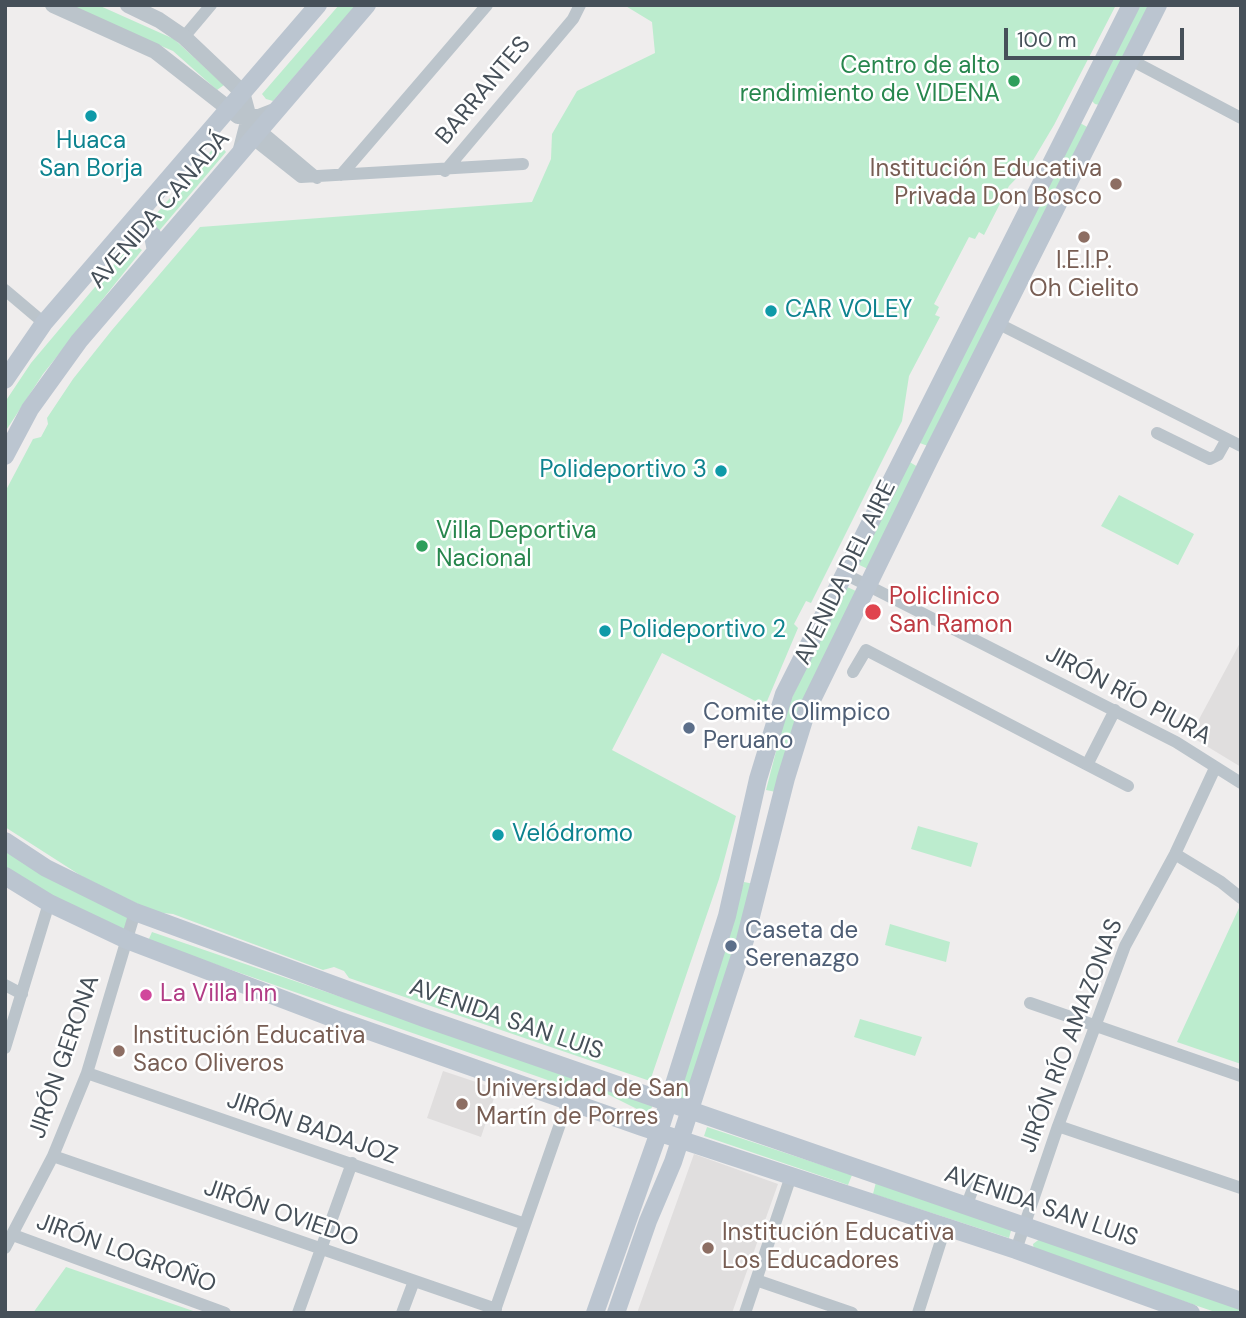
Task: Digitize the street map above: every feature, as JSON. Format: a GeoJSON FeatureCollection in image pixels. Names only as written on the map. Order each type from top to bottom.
{"type":"FeatureCollection","features":[{"type":"Feature","properties":{"kind":"main road","name":"AVENIDA CANADÁ"},"geometry":{"type":"LineString","coordinates":[[5,380],[44,323],[318,5]]}},
{"type":"Feature","properties":{"kind":"main road","name":"AVENIDA CANADÁ"},"geometry":{"type":"LineString","coordinates":[[5,456],[30,409],[79,341],[240,153],[254,129],[277,110],[367,5]]}},
{"type":"Feature","properties":{"kind":"main road","name":"AVENIDA DEL AIRE"},"geometry":{"type":"LineString","coordinates":[[595,1313],[659,1132],[727,916],[748,823],[784,694],[1044,173],[1131,5]]}},
{"type":"Feature","properties":{"kind":"main road","name":"AVENIDA DEL AIRE"},"geometry":{"type":"LineString","coordinates":[[616,1313],[681,1139],[749,926],[799,732],[867,584],[1158,5]]}},
{"type":"Feature","properties":{"kind":"main road"},"geometry":{"type":"LineString","coordinates":[[1080,108],[1100,117]]}},
{"type":"Feature","properties":{"kind":"main road"},"geometry":{"type":"LineString","coordinates":[[127,227],[147,230],[153,236],[156,251]]}},
{"type":"Feature","properties":{"kind":"main road"},"geometry":{"type":"LineString","coordinates":[[907,446],[930,458]]}},
{"type":"Feature","properties":{"kind":"main road"},"geometry":{"type":"LineString","coordinates":[[748,823],[773,829]]}},
{"type":"Feature","properties":{"kind":"main road","name":"AVENIDA SAN LUIS"},"geometry":{"type":"LineString","coordinates":[[5,841],[46,868],[135,912],[424,1018],[1241,1301]]}},
{"type":"Feature","properties":{"kind":"main road","name":"AVENIDA SAN LUIS"},"geometry":{"type":"LineString","coordinates":[[5,876],[48,903],[127,940],[335,1019],[659,1132],[1016,1250],[1191,1313]]}},
{"type":"Feature","properties":{"kind":"main road"},"geometry":{"type":"LineString","coordinates":[[861,1200],[869,1172]]}},
{"type":"Feature","properties":{"kind":"street"},"geometry":{"type":"LineString","coordinates":[[128,5],[159,20],[184,37],[242,92],[254,129]]}},
{"type":"Feature","properties":{"kind":"street"},"geometry":{"type":"LineString","coordinates":[[184,37],[211,5]]}},
{"type":"Feature","properties":{"kind":"street"},"geometry":{"type":"LineString","coordinates":[[341,175],[487,5]]}},
{"type":"Feature","properties":{"kind":"street","name":"BARRANTES"},"geometry":{"type":"LineString","coordinates":[[444,171],[573,19],[580,5]]}},
{"type":"Feature","properties":{"kind":"street"},"geometry":{"type":"LineString","coordinates":[[61,7],[155,51],[180,67],[227,110],[254,129],[301,177],[444,171],[523,164]]}},
{"type":"Feature","properties":{"kind":"street"},"geometry":{"type":"LineString","coordinates":[[1129,60],[1241,118]]}},
{"type":"Feature","properties":{"kind":"street"},"geometry":{"type":"LineString","coordinates":[[5,290],[44,323]]}},
{"type":"Feature","properties":{"kind":"street"},"geometry":{"type":"LineString","coordinates":[[997,323],[1241,446]]}},
{"type":"Feature","properties":{"kind":"street"},"geometry":{"type":"LineString","coordinates":[[1157,433],[1210,459],[1218,455],[1227,439]]}},
{"type":"Feature","properties":{"kind":"street","name":"JIRÓN RÍO PIURA"},"geometry":{"type":"LineString","coordinates":[[843,573],[1177,742],[1241,783]]}},
{"type":"Feature","properties":{"kind":"street"},"geometry":{"type":"LineString","coordinates":[[835,649],[855,666],[866,650],[1128,786]]}},
{"type":"Feature","properties":{"kind":"street"},"geometry":{"type":"LineString","coordinates":[[1088,763],[1115,710]]}},
{"type":"Feature","properties":{"kind":"street","name":"JIRÓN RÍO AMAZONAS"},"geometry":{"type":"LineString","coordinates":[[1016,1250],[1094,1025],[1125,946],[1175,854],[1215,768]]}},
{"type":"Feature","properties":{"kind":"street"},"geometry":{"type":"LineString","coordinates":[[1175,854],[1222,882],[1241,898]]}},
{"type":"Feature","properties":{"kind":"street"},"geometry":{"type":"LineString","coordinates":[[5,1048],[48,903]]}},
{"type":"Feature","properties":{"kind":"street","name":"JIRÓN GERONA"},"geometry":{"type":"LineString","coordinates":[[5,1248],[53,1156],[87,1073],[135,912]]}},
{"type":"Feature","properties":{"kind":"street"},"geometry":{"type":"LineString","coordinates":[[749,926],[774,933]]}},
{"type":"Feature","properties":{"kind":"street"},"geometry":{"type":"LineString","coordinates":[[5,985],[22,994]]}},
{"type":"Feature","properties":{"kind":"street"},"geometry":{"type":"LineString","coordinates":[[1030,1003],[1241,1076]]}},
{"type":"Feature","properties":{"kind":"street","name":"JIRÓN BADAJOZ"},"geometry":{"type":"LineString","coordinates":[[87,1073],[525,1224]]}},
{"type":"Feature","properties":{"kind":"street"},"geometry":{"type":"LineString","coordinates":[[495,1311],[568,1101]]}},
{"type":"Feature","properties":{"kind":"street"},"geometry":{"type":"LineString","coordinates":[[1058,1126],[1241,1188]]}},
{"type":"Feature","properties":{"kind":"street","name":"JIRÓN OVIEDO"},"geometry":{"type":"LineString","coordinates":[[53,1156],[495,1311]]}},
{"type":"Feature","properties":{"kind":"street"},"geometry":{"type":"LineString","coordinates":[[298,1313],[352,1163]]}},
{"type":"Feature","properties":{"kind":"street"},"geometry":{"type":"LineString","coordinates":[[745,1313],[791,1176]]}},
{"type":"Feature","properties":{"kind":"street"},"geometry":{"type":"LineString","coordinates":[[966,1207],[975,1183]]}},
{"type":"Feature","properties":{"kind":"street"},"geometry":{"type":"LineString","coordinates":[[918,1313],[945,1228]]}},
{"type":"Feature","properties":{"kind":"street","name":"JIRÓN LOGROÑO"},"geometry":{"type":"LineString","coordinates":[[13,1235],[225,1313]]}},
{"type":"Feature","properties":{"kind":"street"},"geometry":{"type":"LineString","coordinates":[[756,1280],[852,1313]]}},
{"type":"Feature","properties":{"kind":"street"},"geometry":{"type":"LineString","coordinates":[[402,1313],[414,1281]]}},
{"type":"Feature","properties":{"kind":"shaded area"},"geometry":{"type":"Polygon","coordinates":[[[1241,641],[1241,767],[1190,736],[1241,641]]]}},
{"type":"Feature","properties":{"kind":"shaded area","name":"Universidad de San Martín de Porres"},"geometry":{"type":"Polygon","coordinates":[[[443,1071],[497,1089],[481,1137],[427,1118],[443,1071]]]}},
{"type":"Feature","properties":{"kind":"shaded area","name":"Institución Educativa Los Educadores"},"geometry":{"type":"Polygon","coordinates":[[[694,1154],[778,1184],[732,1313],[637,1313],[694,1154]]]}},
{"type":"Feature","properties":{"kind":"green space"},"geometry":{"type":"Polygon","coordinates":[[[65,5],[98,5],[174,39],[224,85],[217,90],[173,51],[65,5]]]}},
{"type":"Feature","properties":{"kind":"green space"},"geometry":{"type":"Polygon","coordinates":[[[339,5],[356,5],[273,101],[266,99],[262,94],[339,5]]]}},
{"type":"Feature","properties":{"kind":"green space","name":"Villa Deportiva Nacional"},"geometry":{"type":"Polygon","coordinates":[[[624,5],[1116,5],[1032,162],[1009,186],[984,235],[979,232],[975,239],[969,237],[934,304],[939,307],[935,315],[940,317],[909,376],[902,421],[811,603],[806,601],[794,624],[798,628],[765,706],[662,653],[612,750],[736,816],[719,879],[650,1081],[349,978],[344,971],[334,967],[323,970],[173,914],[154,912],[83,877],[5,827],[5,492],[33,439],[41,437],[48,424],[47,418],[73,379],[200,227],[532,202],[551,159],[552,134],[577,91],[655,53],[652,22],[624,5]]]}},
{"type":"Feature","properties":{"kind":"green space"},"geometry":{"type":"Polygon","coordinates":[[[1138,5],[1152,5],[1099,105],[1095,104],[1092,101],[1138,5]]]}},
{"type":"Feature","properties":{"kind":"green space"},"geometry":{"type":"Polygon","coordinates":[[[1080,123],[1089,128],[928,446],[917,442],[1080,123]]]}},
{"type":"Feature","properties":{"kind":"green space"},"geometry":{"type":"Polygon","coordinates":[[[218,143],[226,152],[159,231],[150,221],[218,143]]]}},
{"type":"Feature","properties":{"kind":"green space"},"geometry":{"type":"Polygon","coordinates":[[[132,243],[142,250],[43,374],[5,432],[5,402],[31,363],[132,243]]]}},
{"type":"Feature","properties":{"kind":"green space"},"geometry":{"type":"Polygon","coordinates":[[[908,461],[918,467],[868,569],[855,563],[908,461]]]}},
{"type":"Feature","properties":{"kind":"green space"},"geometry":{"type":"Polygon","coordinates":[[[1119,495],[1194,534],[1178,565],[1101,526],[1119,495]]]}},
{"type":"Feature","properties":{"kind":"green space"},"geometry":{"type":"Polygon","coordinates":[[[843,585],[858,592],[776,792],[766,790],[787,709],[843,585]]]}},
{"type":"Feature","properties":{"kind":"green space"},"geometry":{"type":"Polygon","coordinates":[[[918,826],[978,843],[971,867],[911,849],[918,826]]]}},
{"type":"Feature","properties":{"kind":"green space"},"geometry":{"type":"Polygon","coordinates":[[[5,850],[130,915],[124,934],[5,870],[5,850]]]}},
{"type":"Feature","properties":{"kind":"green space"},"geometry":{"type":"Polygon","coordinates":[[[744,882],[754,884],[689,1106],[672,1100],[744,882]]]}},
{"type":"Feature","properties":{"kind":"green space"},"geometry":{"type":"Polygon","coordinates":[[[1239,908],[1241,909],[1241,1064],[1177,1042],[1239,908]]]}},
{"type":"Feature","properties":{"kind":"green space"},"geometry":{"type":"Polygon","coordinates":[[[890,924],[950,942],[946,962],[885,945],[890,924]]]}},
{"type":"Feature","properties":{"kind":"green space"},"geometry":{"type":"Polygon","coordinates":[[[152,932],[653,1104],[649,1115],[605,1093],[585,1093],[148,941],[152,932]]]}},
{"type":"Feature","properties":{"kind":"green space"},"geometry":{"type":"Polygon","coordinates":[[[860,1019],[922,1037],[915,1056],[854,1037],[860,1019]]]}},
{"type":"Feature","properties":{"kind":"green space"},"geometry":{"type":"Polygon","coordinates":[[[707,1127],[852,1175],[848,1185],[704,1136],[707,1127]]]}},
{"type":"Feature","properties":{"kind":"green space"},"geometry":{"type":"Polygon","coordinates":[[[876,1182],[1012,1227],[1009,1238],[873,1194],[876,1182]]]}},
{"type":"Feature","properties":{"kind":"green space"},"geometry":{"type":"Polygon","coordinates":[[[1041,1238],[1241,1308],[1241,1313],[1218,1313],[1034,1250],[1033,1244],[1041,1238]]]}},
{"type":"Feature","properties":{"kind":"green space"},"geometry":{"type":"Polygon","coordinates":[[[66,1267],[199,1313],[33,1313],[66,1267]]]}},
{"type":"Feature","properties":{"kind":"place","name":"Centro de alto rendimiento de VIDENA"},"geometry":{"type":"Point","coordinates":[1014,81]}},
{"type":"Feature","properties":{"kind":"place","name":"Huaca San Borja"},"geometry":{"type":"Point","coordinates":[91,116]}},
{"type":"Feature","properties":{"kind":"place","name":"Institución Educativa Privada Don Bosco"},"geometry":{"type":"Point","coordinates":[1116,184]}},
{"type":"Feature","properties":{"kind":"place","name":"I.E.I.P. Oh Cielito"},"geometry":{"type":"Point","coordinates":[1084,237]}},
{"type":"Feature","properties":{"kind":"place","name":"CAR VOLEY"},"geometry":{"type":"Point","coordinates":[771,311]}},
{"type":"Feature","properties":{"kind":"place","name":"Polideportivo 3"},"geometry":{"type":"Point","coordinates":[721,471]}},
{"type":"Feature","properties":{"kind":"place","name":"Villa Deportiva Nacional"},"geometry":{"type":"Point","coordinates":[422,546]}},
{"type":"Feature","properties":{"kind":"place","name":"Policlinico San Ramon"},"geometry":{"type":"Point","coordinates":[873,612]}},
{"type":"Feature","properties":{"kind":"place","name":"Polideportivo 2"},"geometry":{"type":"Point","coordinates":[605,631]}},
{"type":"Feature","properties":{"kind":"place","name":"Comite Olimpico Peruano"},"geometry":{"type":"Point","coordinates":[689,728]}},
{"type":"Feature","properties":{"kind":"place","name":"Velódromo"},"geometry":{"type":"Point","coordinates":[498,835]}},
{"type":"Feature","properties":{"kind":"place","name":"Caseta de Serenazgo"},"geometry":{"type":"Point","coordinates":[731,946]}},
{"type":"Feature","properties":{"kind":"place","name":"La Villa Inn"},"geometry":{"type":"Point","coordinates":[146,995]}},
{"type":"Feature","properties":{"kind":"place","name":"Institución Educativa Saco Oliveros"},"geometry":{"type":"Point","coordinates":[119,1051]}},
{"type":"Feature","properties":{"kind":"place","name":"Universidad de San Martín de Porres"},"geometry":{"type":"Point","coordinates":[462,1104]}},
{"type":"Feature","properties":{"kind":"place","name":"Institución Educativa Los Educadores"},"geometry":{"type":"Point","coordinates":[708,1248]}}]}
